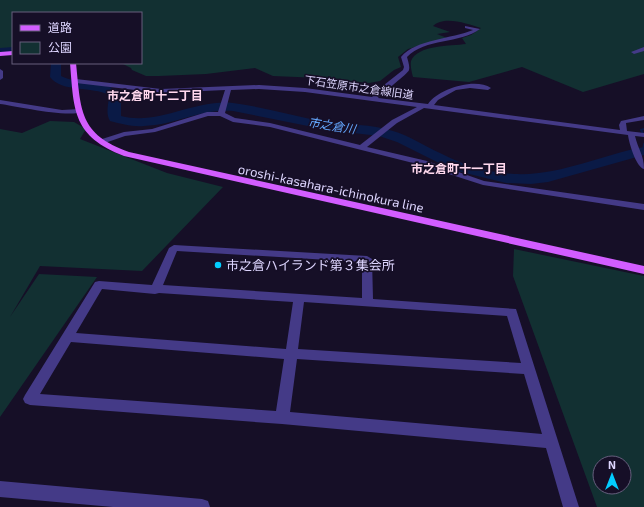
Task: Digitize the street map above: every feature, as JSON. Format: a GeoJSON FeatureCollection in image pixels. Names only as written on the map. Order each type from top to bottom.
{"type":"FeatureCollection","features":[{"type":"Feature","properties":{"kind":"main road"},"geometry":{"type":"LineString","coordinates":[[0,54],[12,53]]}},
{"type":"Feature","properties":{"kind":"main road","name":"oroshi-kasahara-ichinokura line"},"geometry":{"type":"LineString","coordinates":[[73,64],[80,111],[84,125],[102,142],[132,156],[155,163],[644,270]]}},
{"type":"Feature","properties":{"kind":"street"},"geometry":{"type":"LineString","coordinates":[[373,99],[406,71],[407,67],[404,57],[405,54],[416,48],[461,36],[478,29],[467,27]]}},
{"type":"Feature","properties":{"kind":"street"},"geometry":{"type":"LineString","coordinates":[[634,52],[644,49]]}},
{"type":"Feature","properties":{"kind":"street"},"geometry":{"type":"LineString","coordinates":[[0,71],[0,78]]}},
{"type":"Feature","properties":{"kind":"street","name":"下石笠原市之倉線旧道"},"geometry":{"type":"LineString","coordinates":[[76,85],[161,91],[230,88],[305,90],[634,134]]}},
{"type":"Feature","properties":{"kind":"street"},"geometry":{"type":"LineString","coordinates":[[430,107],[434,99],[452,88],[470,86],[488,88]]}},
{"type":"Feature","properties":{"kind":"street"},"geometry":{"type":"LineString","coordinates":[[221,113],[230,88]]}},
{"type":"Feature","properties":{"kind":"street"},"geometry":{"type":"LineString","coordinates":[[0,102],[62,112],[80,111]]}},
{"type":"Feature","properties":{"kind":"street"},"geometry":{"type":"LineString","coordinates":[[362,147],[402,117],[417,111],[422,106]]}},
{"type":"Feature","properties":{"kind":"street"},"geometry":{"type":"LineString","coordinates":[[102,142],[124,134],[153,131],[203,115],[221,113],[233,120],[270,125],[424,163],[483,183],[644,207]]}},
{"type":"Feature","properties":{"kind":"street"},"geometry":{"type":"LineString","coordinates":[[644,118],[623,122],[622,125],[634,134],[633,144],[644,167]]}},
{"type":"Feature","properties":{"kind":"street"},"geometry":{"type":"LineString","coordinates":[[154,290],[174,248],[368,259],[368,302]]}},
{"type":"Feature","properties":{"kind":"street"},"geometry":{"type":"LineString","coordinates":[[551,442],[282,418],[30,399],[99,285],[154,290],[512,312],[571,507]]}},
{"type":"Feature","properties":{"kind":"street"},"geometry":{"type":"LineString","coordinates":[[282,418],[299,299]]}},
{"type":"Feature","properties":{"kind":"street"},"geometry":{"type":"LineString","coordinates":[[67,337],[291,354],[529,369]]}},
{"type":"Feature","properties":{"kind":"street"},"geometry":{"type":"LineString","coordinates":[[0,489],[202,507]]}},
{"type":"Feature","properties":{"kind":"green space"},"geometry":{"type":"Polygon","coordinates":[[[0,0],[644,0],[644,74],[583,92],[522,67],[469,82],[413,77],[411,61],[414,56],[427,49],[435,47],[466,44],[462,38],[471,35],[481,28],[456,21],[443,21],[433,26],[450,32],[437,34],[447,38],[408,49],[398,57],[401,67],[394,70],[380,81],[369,83],[321,78],[273,76],[255,68],[206,74],[146,76],[123,64],[142,64],[142,12],[12,12],[12,49],[0,50],[0,0]]]}},
{"type":"Feature","properties":{"kind":"green space"},"geometry":{"type":"Polygon","coordinates":[[[50,121],[74,122],[86,129],[80,139],[167,173],[223,187],[142,271],[40,266],[10,317],[39,274],[97,277],[0,417],[0,129],[22,133],[50,121]]]}},
{"type":"Feature","properties":{"kind":"green space"},"geometry":{"type":"Polygon","coordinates":[[[514,249],[644,276],[644,507],[597,507],[593,495],[632,495],[632,455],[592,455],[592,493],[513,276],[514,249]]]}},
{"type":"Feature","properties":{"kind":"waterway","name":"市之倉川"},"geometry":{"type":"LineString","coordinates":[[0,51],[12,50]]}},
{"type":"Feature","properties":{"kind":"waterway","name":"市之倉川"},"geometry":{"type":"LineString","coordinates":[[56,64],[55,77],[63,81],[102,88],[115,93],[115,118],[130,122],[159,120],[203,108],[218,106],[233,107],[304,122],[381,132],[402,139],[458,167],[487,175],[506,178],[531,179],[548,177],[628,154],[644,151]]}},
{"type":"Feature","properties":{"kind":"waterway"},"geometry":{"type":"LineString","coordinates":[[644,129],[641,130],[644,135]]}},
{"type":"Feature","properties":{"kind":"waterway","name":"市之倉川"},"geometry":{"type":"LineString","coordinates":[[643,151],[644,144]]}},
{"type":"Feature","properties":{"kind":"place","name":"市之倉ハイランド第３集会所"},"geometry":{"type":"Point","coordinates":[218,265]}},
{"type":"Feature","properties":{"kind":"district","name":"市之倉町十二丁目"},"geometry":{"type":"Point","coordinates":[155,95]}},
{"type":"Feature","properties":{"kind":"district","name":"市之倉町十一丁目"},"geometry":{"type":"Point","coordinates":[459,168]}}]}
